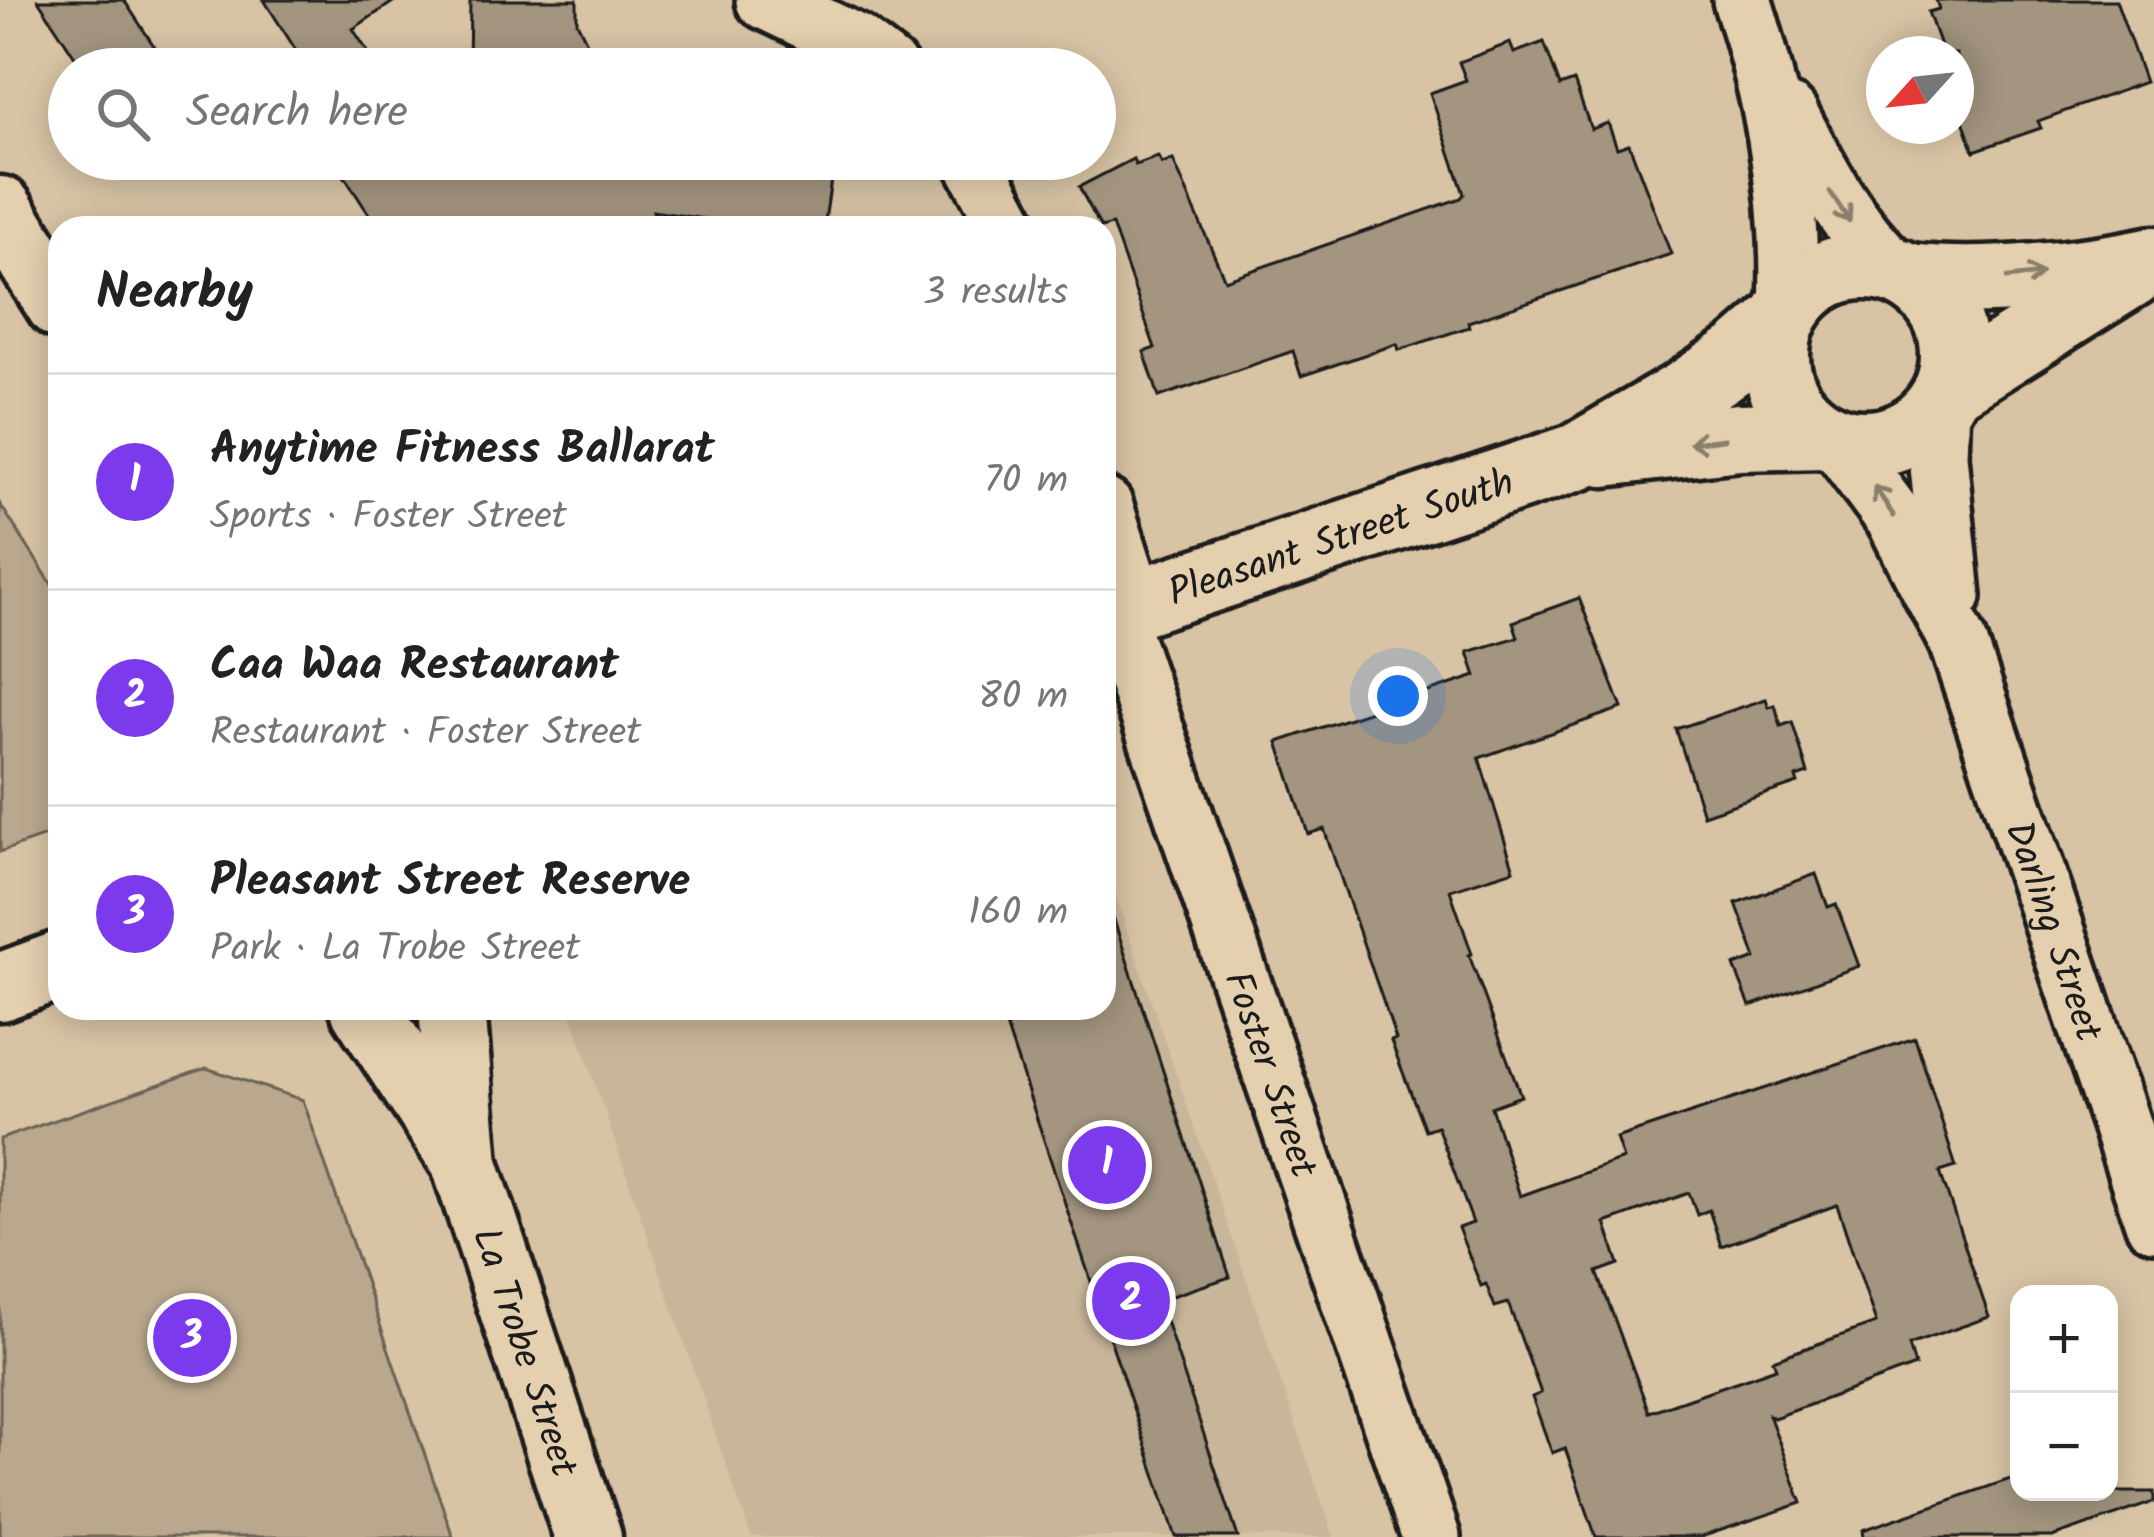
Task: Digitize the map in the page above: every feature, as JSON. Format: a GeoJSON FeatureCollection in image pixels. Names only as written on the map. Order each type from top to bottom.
{"type":"FeatureCollection","features":[{"type":"Feature","properties":{"kind":"street"},"geometry":{"type":"LineString","coordinates":[[766,0],[859,48]]}},
{"type":"Feature","properties":{"kind":"street"},"geometry":{"type":"LineString","coordinates":[[1742,0],[1764,68],[1786,198],[1784,315],[1775,362],[1783,390],[1797,413],[1830,438],[1867,444],[1896,438],[1922,424],[1944,395],[2152,261]]}},
{"type":"Feature","properties":{"kind":"street"},"geometry":{"type":"LineString","coordinates":[[1764,68],[1836,202],[1867,244],[1934,298],[1950,325],[1954,355],[1944,395]]}},
{"type":"Feature","properties":{"kind":"street"},"geometry":{"type":"LineString","coordinates":[[983,180],[1003,216]]}},
{"type":"Feature","properties":{"kind":"street"},"geometry":{"type":"LineString","coordinates":[[0,210],[48,285]]}},
{"type":"Feature","properties":{"kind":"street"},"geometry":{"type":"LineString","coordinates":[[1784,315],[1812,283],[1838,269],[1861,265],[1945,282],[2152,261]]}},
{"type":"Feature","properties":{"kind":"street","name":"Pleasant Street South"},"geometry":{"type":"LineString","coordinates":[[1577,457],[1685,394],[1784,315]]}},
{"type":"Feature","properties":{"kind":"street","name":"Darling Street"},"geometry":{"type":"LineString","coordinates":[[1944,395],[1938,456],[1958,641]]}},
{"type":"Feature","properties":{"kind":"street","name":"Pleasant Street South"},"geometry":{"type":"LineString","coordinates":[[1118,609],[1577,457],[1739,437],[1830,438]]}},
{"type":"Feature","properties":{"kind":"street","name":"Darling Street"},"geometry":{"type":"LineString","coordinates":[[1830,438],[1896,520],[1958,641],[2154,1222]]}},
{"type":"Feature","properties":{"kind":"street","name":"Foster Street"},"geometry":{"type":"LineString","coordinates":[[1118,609],[1431,1537]]}},
{"type":"Feature","properties":{"kind":"street","name":"La Trobe Street"},"geometry":{"type":"LineString","coordinates":[[372,1020],[465,1164]]}},
{"type":"Feature","properties":{"kind":"street","name":"La Trobe Street"},"geometry":{"type":"LineString","coordinates":[[453,1020],[465,1164],[588,1537]]}},
{"type":"Feature","properties":{"kind":"shaded area"},"geometry":{"type":"Polygon","coordinates":[[[0,504],[48,578],[48,835],[0,852],[0,504]]]}},
{"type":"Feature","properties":{"kind":"shaded area"},"geometry":{"type":"Polygon","coordinates":[[[1116,897],[1334,1537],[751,1537],[573,1020],[1116,1020],[1116,897]]]}},
{"type":"Feature","properties":{"kind":"shaded area"},"geometry":{"type":"Polygon","coordinates":[[[206,1068],[303,1100],[453,1537],[0,1537],[0,1139],[206,1068]]]}},
{"type":"Feature","properties":{"kind":"building"},"geometry":{"type":"Polygon","coordinates":[[[38,0],[124,0],[155,48],[69,48],[38,0]]]}},
{"type":"Feature","properties":{"kind":"building"},"geometry":{"type":"Polygon","coordinates":[[[264,0],[396,0],[353,29],[365,48],[295,48],[264,0]]]}},
{"type":"Feature","properties":{"kind":"building"},"geometry":{"type":"Polygon","coordinates":[[[470,0],[577,0],[577,22],[590,48],[469,48],[470,0]]]}},
{"type":"Feature","properties":{"kind":"building"},"geometry":{"type":"Polygon","coordinates":[[[1936,0],[2116,0],[2145,82],[2038,121],[2041,128],[1974,151],[1974,36],[1937,36],[1928,12],[1939,9],[1936,0]]]}},
{"type":"Feature","properties":{"kind":"building"},"geometry":{"type":"Polygon","coordinates":[[[1544,42],[1560,86],[1574,81],[1591,129],[1608,123],[1617,148],[1629,144],[1671,254],[1399,350],[1397,344],[1301,376],[1293,351],[1159,397],[1144,352],[1155,348],[1116,236],[1116,216],[1095,216],[1079,187],[1092,180],[1116,180],[1116,168],[1133,159],[1135,165],[1158,157],[1162,164],[1173,160],[1225,280],[1461,198],[1464,194],[1430,93],[1466,80],[1459,62],[1510,43],[1514,53],[1544,42]]]}},
{"type":"Feature","properties":{"kind":"building"},"geometry":{"type":"Polygon","coordinates":[[[347,180],[831,180],[826,216],[686,216],[653,211],[655,216],[370,216],[347,180]]]}},
{"type":"Feature","properties":{"kind":"building"},"geometry":{"type":"Polygon","coordinates":[[[1579,598],[1622,708],[1479,758],[1514,870],[1450,890],[1521,1096],[1491,1107],[1520,1196],[1623,1159],[1616,1138],[1915,1038],[1956,1167],[1940,1172],[1989,1317],[1909,1345],[1915,1366],[1774,1418],[1769,1415],[1802,1503],[1701,1537],[1596,1537],[1565,1448],[1552,1453],[1532,1397],[1541,1393],[1508,1303],[1495,1307],[1486,1284],[1481,1286],[1458,1228],[1473,1223],[1437,1126],[1425,1130],[1391,1041],[1396,1039],[1324,829],[1308,834],[1278,742],[1476,676],[1468,652],[1518,637],[1513,622],[1579,598]],[[1689,1193],[1605,1223],[1619,1264],[1597,1272],[1649,1412],[1776,1368],[1773,1360],[1876,1323],[1837,1205],[1721,1246],[1709,1210],[1697,1215],[1689,1193]]]}},
{"type":"Feature","properties":{"kind":"building"},"geometry":{"type":"Polygon","coordinates":[[[1766,699],[1769,707],[1775,705],[1781,726],[1792,722],[1808,773],[1796,777],[1798,783],[1703,815],[1676,729],[1766,699]]]}},
{"type":"Feature","properties":{"kind":"building"},"geometry":{"type":"Polygon","coordinates":[[[1816,874],[1828,907],[1836,904],[1859,966],[1750,1006],[1734,966],[1756,958],[1736,903],[1816,874]]]}},
{"type":"Feature","properties":{"kind":"building"},"geometry":{"type":"Polygon","coordinates":[[[1116,926],[1230,1277],[1159,1300],[1238,1537],[1176,1537],[1004,1020],[1116,1020],[1116,926]]]}},
{"type":"Feature","properties":{"kind":"building"},"geometry":{"type":"Polygon","coordinates":[[[2010,1479],[2010,1501],[2118,1501],[2118,1492],[2154,1492],[2154,1502],[2052,1537],[1864,1537],[1863,1530],[2010,1479]]]}},
{"type":"Feature","properties":{"kind":"place","name":"Anytime Fitness Ballarat"},"geometry":{"type":"Point","coordinates":[1107,1165]}},
{"type":"Feature","properties":{"kind":"place","name":"Caa Waa Restaurant"},"geometry":{"type":"Point","coordinates":[1131,1301]}},
{"type":"Feature","properties":{"kind":"place","name":"Pleasant Street Reserve"},"geometry":{"type":"Point","coordinates":[192,1338]}}]}
